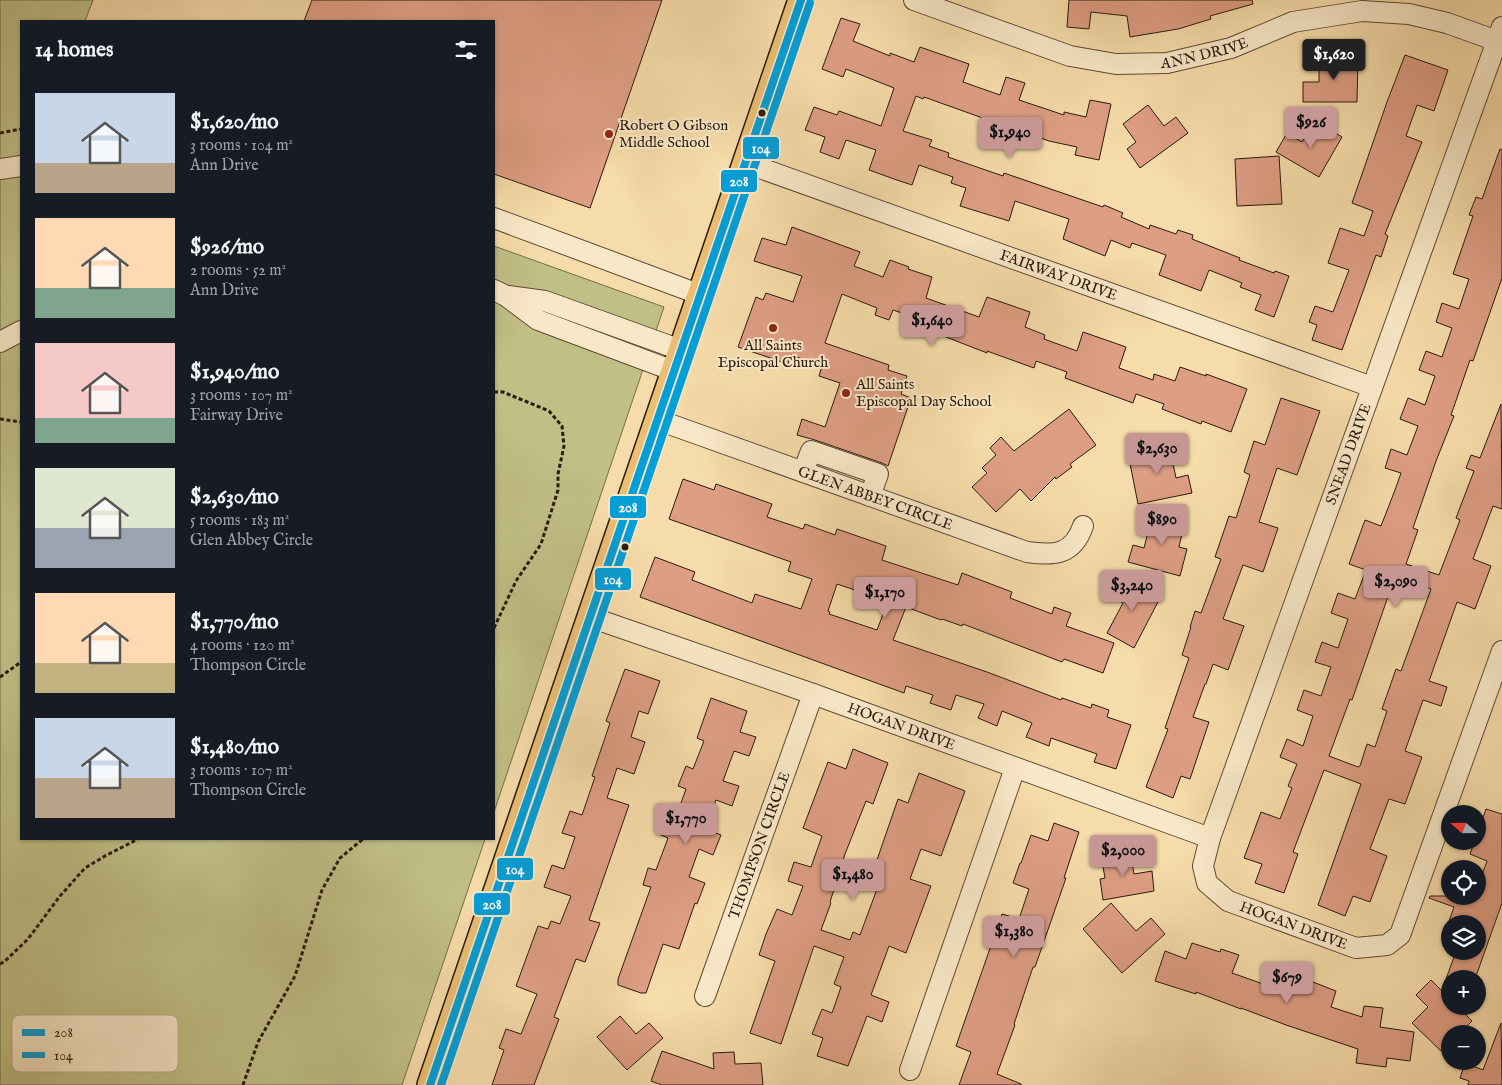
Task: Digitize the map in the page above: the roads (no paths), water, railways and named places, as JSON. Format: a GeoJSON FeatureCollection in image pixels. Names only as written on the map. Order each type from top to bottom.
{"type":"FeatureCollection","features":[{"type":"Feature","properties":{"kind":"main road"},"geometry":{"type":"LineString","coordinates":[[430,1085],[801,0]]}},
{"type":"Feature","properties":{"kind":"street","name":"ANN DRIVE"},"geometry":{"type":"LineString","coordinates":[[914,0],[1070,56],[1116,64],[1167,63],[1231,48],[1293,22],[1362,11],[1418,16],[1499,34]]}},
{"type":"Feature","properties":{"kind":"street","name":"SNEAD DRIVE"},"geometry":{"type":"LineString","coordinates":[[1207,883],[1203,866],[1210,838],[1499,34]]}},
{"type":"Feature","properties":{"kind":"street","name":"FAIRWAY DRIVE"},"geometry":{"type":"LineString","coordinates":[[746,163],[1372,388]]}},
{"type":"Feature","properties":{"kind":"street"},"geometry":{"type":"LineString","coordinates":[[0,169],[20,166]]}},
{"type":"Feature","properties":{"kind":"street"},"geometry":{"type":"LineString","coordinates":[[495,218],[701,295]]}},
{"type":"Feature","properties":{"kind":"street"},"geometry":{"type":"LineString","coordinates":[[500,293],[545,301],[678,360]]}},
{"type":"Feature","properties":{"kind":"street"},"geometry":{"type":"LineString","coordinates":[[0,342],[20,332]]}},
{"type":"Feature","properties":{"kind":"street","name":"GLEN ABBEY CIRCLE"},"geometry":{"type":"LineString","coordinates":[[658,420],[1027,552],[1048,555],[1067,549],[1078,538],[1083,526]]}},
{"type":"Feature","properties":{"kind":"street","name":"HOGAN DRIVE"},"geometry":{"type":"LineString","coordinates":[[590,617],[813,694],[1210,838]]}},
{"type":"Feature","properties":{"kind":"street","name":"HOGAN DRIVE"},"geometry":{"type":"LineString","coordinates":[[1207,883],[1228,901],[1356,948],[1387,945],[1400,935],[1502,651]]}},
{"type":"Feature","properties":{"kind":"street","name":"THOMPSON CIRCLE"},"geometry":{"type":"LineString","coordinates":[[705,996],[813,694]]}},
{"type":"Feature","properties":{"kind":"street"},"geometry":{"type":"LineString","coordinates":[[910,1070],[1015,768]]}},
{"type":"Feature","properties":{"kind":"place","name":"Robert O Gibson Middle School"},"geometry":{"type":"Point","coordinates":[609,134]}},
{"type":"Feature","properties":{"kind":"place","name":"All Saints Episcopal Church"},"geometry":{"type":"Point","coordinates":[773,328]}},
{"type":"Feature","properties":{"kind":"place","name":"All Saints Episcopal Day School"},"geometry":{"type":"Point","coordinates":[846,393]}}]}
